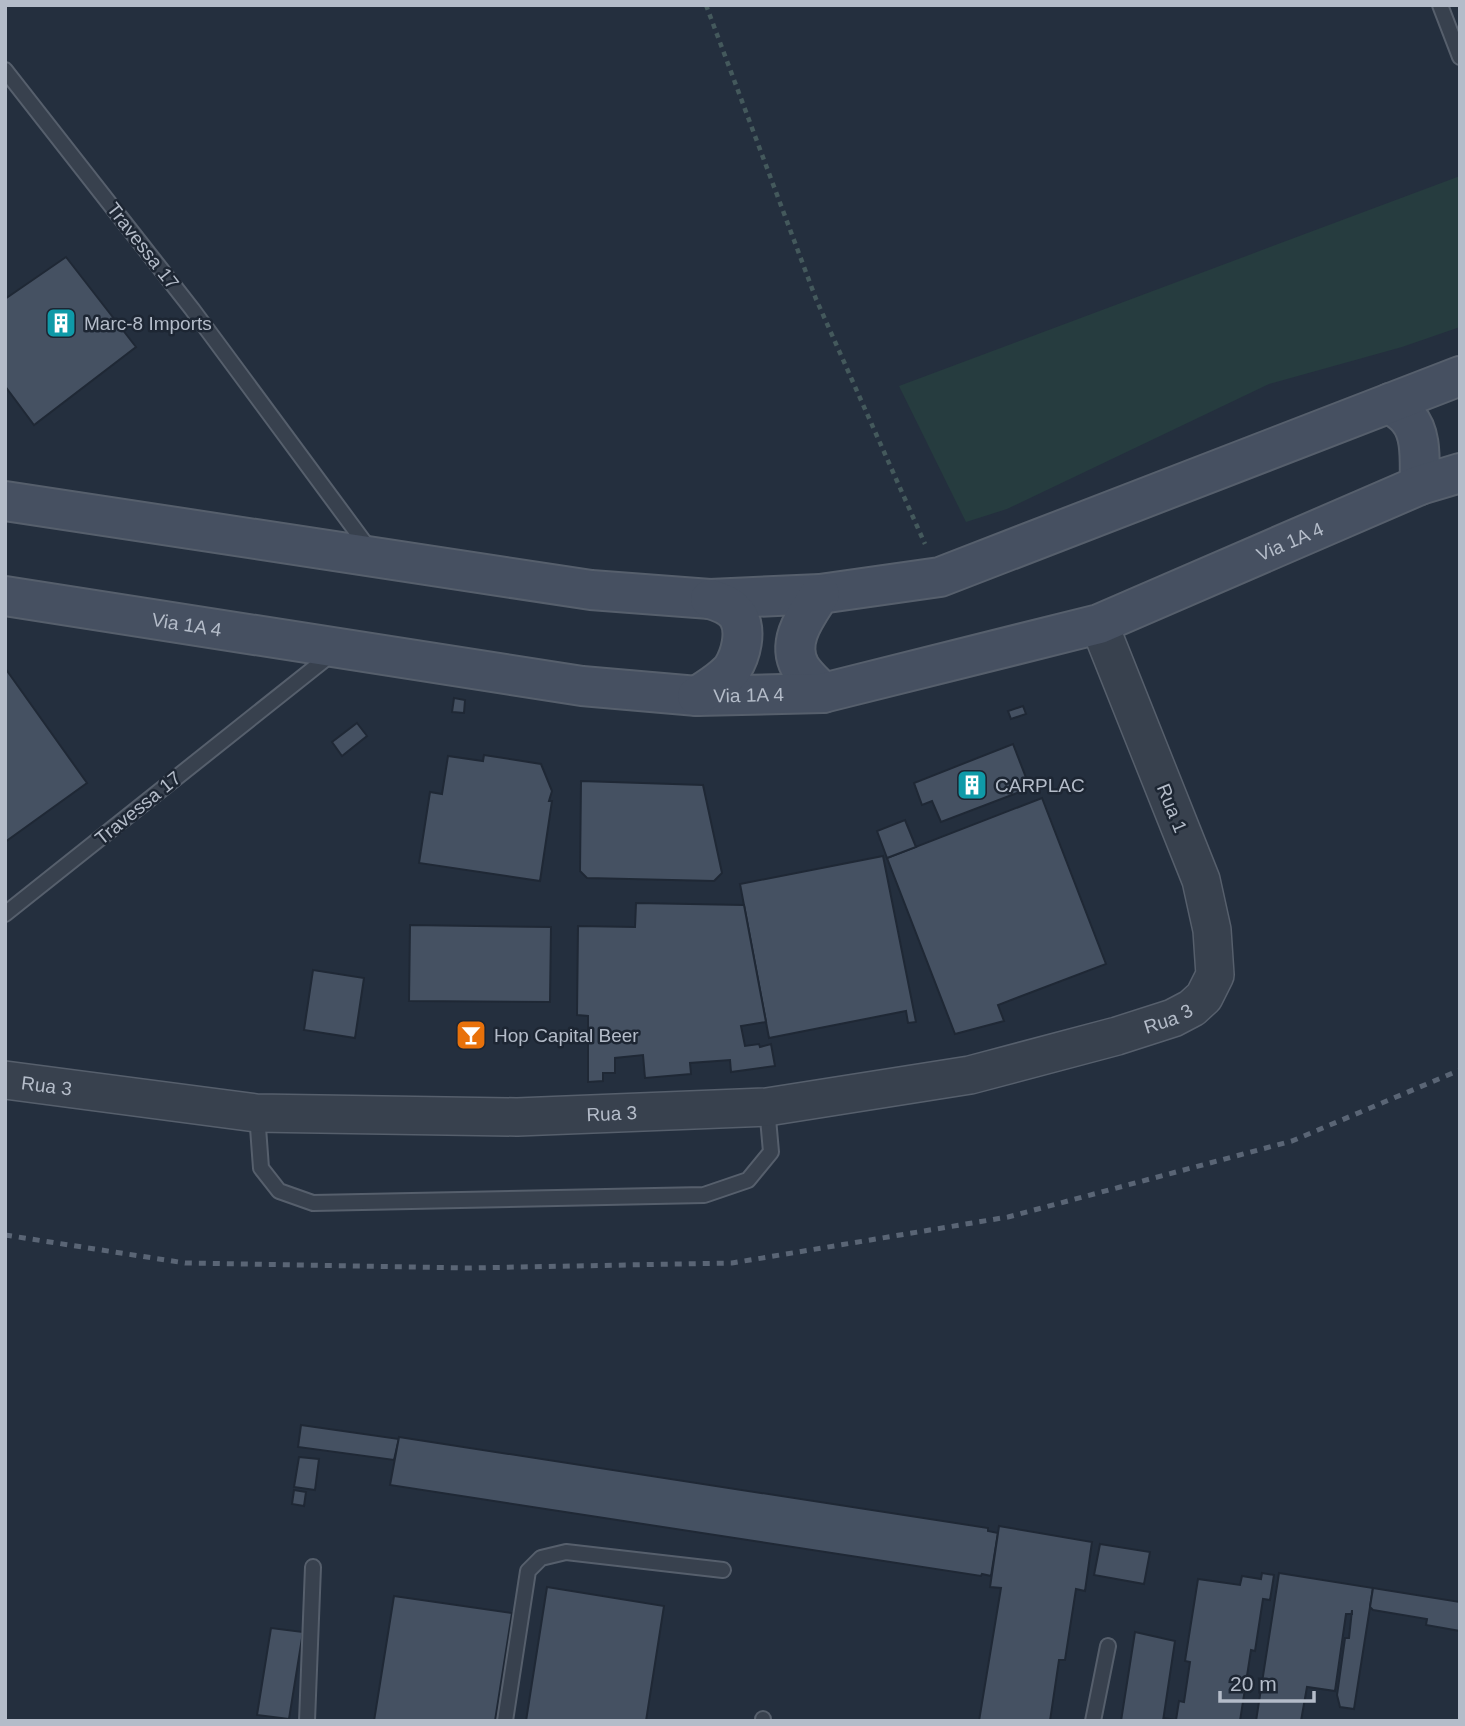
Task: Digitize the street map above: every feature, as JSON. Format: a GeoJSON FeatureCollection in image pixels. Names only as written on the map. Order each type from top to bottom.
{"type":"FeatureCollection","features":[{"type":"Feature","properties":{"kind":"main road"},"geometry":{"type":"LineString","coordinates":[[5,502],[591,590],[710,599],[820,594],[940,577],[1460,376]]}},
{"type":"Feature","properties":{"kind":"main road"},"geometry":{"type":"LineString","coordinates":[[1390,403],[1409,418],[1415,430],[1419,446],[1420,485]]}},
{"type":"Feature","properties":{"kind":"main road","name":"Via 1A 4"},"geometry":{"type":"LineString","coordinates":[[5,596],[582,686],[697,696],[823,693],[1098,624],[1420,485],[1460,473]]}},
{"type":"Feature","properties":{"kind":"main road"},"geometry":{"type":"LineString","coordinates":[[820,594],[801,623],[795,652],[801,668],[823,693]]}},
{"type":"Feature","properties":{"kind":"main road"},"geometry":{"type":"LineString","coordinates":[[697,696],[716,684],[732,669],[741,651],[743,634],[738,616],[726,604],[710,599]]}},
{"type":"Feature","properties":{"kind":"street","name":"Rua 1"},"geometry":{"type":"LineString","coordinates":[[1098,624],[1200,880],[1214,950],[1215,975],[1204,997]]}},
{"type":"Feature","properties":{"kind":"street","name":"Rua 3"},"geometry":{"type":"LineString","coordinates":[[5,1080],[256,1113],[517,1116],[767,1107],[970,1075],[1117,1036],[1173,1018],[1192,1008],[1204,997]]}},
{"type":"Feature","properties":{"kind":"lane"},"geometry":{"type":"LineString","coordinates":[[1440,5],[1460,57]]}},
{"type":"Feature","properties":{"kind":"lane","name":"Travessa 17"},"geometry":{"type":"LineString","coordinates":[[5,69],[192,309],[377,559]]}},
{"type":"Feature","properties":{"kind":"lane","name":"Travessa 17"},"geometry":{"type":"LineString","coordinates":[[5,914],[337,649]]}},
{"type":"Feature","properties":{"kind":"lane"},"geometry":{"type":"LineString","coordinates":[[256,1113],[261,1168],[279,1191],[313,1203],[704,1195],[748,1180],[771,1152],[767,1107]]}},
{"type":"Feature","properties":{"kind":"lane"},"geometry":{"type":"LineString","coordinates":[[505,1721],[528,1571],[541,1558],[566,1552],[723,1570]]}},
{"type":"Feature","properties":{"kind":"lane"},"geometry":{"type":"LineString","coordinates":[[306,1721],[313,1566]]}},
{"type":"Feature","properties":{"kind":"lane"},"geometry":{"type":"LineString","coordinates":[[1094,1721],[1108,1646]]}},
{"type":"Feature","properties":{"kind":"path"},"geometry":{"type":"LineString","coordinates":[[706,5],[816,299],[940,577]]}},
{"type":"Feature","properties":{"kind":"green space"},"geometry":{"type":"Polygon","coordinates":[[[1460,176],[1460,327],[1402,347],[1269,384],[1007,509],[966,522],[899,386],[1460,176]]]}},
{"type":"Feature","properties":{"kind":"building","name":"Marc-8 Imports"},"geometry":{"type":"Polygon","coordinates":[[[66,257],[136,347],[34,425],[5,386],[5,299],[66,257]]]}},
{"type":"Feature","properties":{"kind":"building"},"geometry":{"type":"Polygon","coordinates":[[[5,668],[87,783],[5,842],[5,668]]]}},
{"type":"Feature","properties":{"kind":"building"},"geometry":{"type":"Polygon","coordinates":[[[454,698],[465,700],[464,713],[452,712],[454,698]]]}},
{"type":"Feature","properties":{"kind":"building"},"geometry":{"type":"Polygon","coordinates":[[[1023,706],[1026,714],[1011,719],[1008,711],[1023,706]]]}},
{"type":"Feature","properties":{"kind":"building"},"geometry":{"type":"Polygon","coordinates":[[[357,723],[367,736],[342,756],[332,742],[357,723]]]}},
{"type":"Feature","properties":{"kind":"building","name":"CARPLAC"},"geometry":{"type":"Polygon","coordinates":[[[1013,744],[1030,788],[941,822],[932,801],[922,805],[914,783],[1013,744]]]}},
{"type":"Feature","properties":{"kind":"building"},"geometry":{"type":"Polygon","coordinates":[[[484,755],[541,764],[552,791],[549,801],[552,801],[540,881],[419,863],[430,792],[442,794],[448,756],[483,761],[484,755]]]}},
{"type":"Feature","properties":{"kind":"building"},"geometry":{"type":"Polygon","coordinates":[[[581,781],[703,785],[722,873],[714,881],[587,878],[580,871],[581,781]]]}},
{"type":"Feature","properties":{"kind":"building"},"geometry":{"type":"Polygon","coordinates":[[[1042,798],[1106,964],[998,1005],[1004,1021],[955,1034],[887,858],[1042,798]]]}},
{"type":"Feature","properties":{"kind":"building"},"geometry":{"type":"Polygon","coordinates":[[[905,820],[916,847],[887,858],[877,831],[905,820]]]}},
{"type":"Feature","properties":{"kind":"building"},"geometry":{"type":"Polygon","coordinates":[[[883,856],[916,1022],[908,1023],[906,1011],[769,1038],[740,884],[883,856]]]}},
{"type":"Feature","properties":{"kind":"building"},"geometry":{"type":"Polygon","coordinates":[[[636,903],[744,905],[766,1022],[741,1026],[745,1046],[759,1044],[760,1047],[771,1044],[775,1066],[731,1072],[730,1060],[690,1063],[691,1074],[645,1078],[643,1055],[615,1058],[615,1073],[603,1073],[603,1081],[588,1082],[588,1016],[577,1015],[578,926],[635,927],[636,903]]]}},
{"type":"Feature","properties":{"kind":"building"},"geometry":{"type":"Polygon","coordinates":[[[410,925],[551,927],[550,1002],[409,1001],[410,925]]]}},
{"type":"Feature","properties":{"kind":"building"},"geometry":{"type":"Polygon","coordinates":[[[313,970],[364,978],[355,1038],[304,1030],[313,970]]]}},
{"type":"Feature","properties":{"kind":"building"},"geometry":{"type":"Polygon","coordinates":[[[301,1425],[399,1439],[394,1460],[298,1447],[301,1425]]]}},
{"type":"Feature","properties":{"kind":"building"},"geometry":{"type":"Polygon","coordinates":[[[399,1437],[988,1528],[988,1531],[998,1533],[991,1576],[390,1485],[399,1437]]]}},
{"type":"Feature","properties":{"kind":"building"},"geometry":{"type":"Polygon","coordinates":[[[299,1457],[319,1459],[315,1490],[294,1487],[299,1457]]]}},
{"type":"Feature","properties":{"kind":"building"},"geometry":{"type":"Polygon","coordinates":[[[294,1490],[306,1492],[304,1506],[292,1504],[294,1490]]]}},
{"type":"Feature","properties":{"kind":"building"},"geometry":{"type":"Polygon","coordinates":[[[999,1526],[1092,1542],[1085,1591],[1076,1589],[1065,1660],[1059,1660],[1050,1721],[979,1721],[1001,1588],[990,1587],[999,1526]]]}},
{"type":"Feature","properties":{"kind":"building"},"geometry":{"type":"Polygon","coordinates":[[[1100,1544],[1150,1552],[1144,1584],[1094,1575],[1100,1544]]]}},
{"type":"Feature","properties":{"kind":"building"},"geometry":{"type":"Polygon","coordinates":[[[1262,1573],[1274,1575],[1270,1600],[1263,1599],[1255,1651],[1251,1650],[1240,1721],[1163,1721],[1163,1718],[1176,1720],[1179,1701],[1184,1702],[1190,1662],[1185,1661],[1198,1579],[1240,1585],[1242,1576],[1261,1579],[1262,1573]]]}},
{"type":"Feature","properties":{"kind":"building"},"geometry":{"type":"Polygon","coordinates":[[[1279,1573],[1373,1588],[1354,1709],[1340,1707],[1337,1695],[1345,1638],[1349,1638],[1352,1614],[1346,1614],[1335,1691],[1307,1687],[1301,1721],[1256,1721],[1279,1573]]]}},
{"type":"Feature","properties":{"kind":"building"},"geometry":{"type":"Polygon","coordinates":[[[547,1587],[664,1606],[646,1721],[526,1721],[547,1587]]]}},
{"type":"Feature","properties":{"kind":"building"},"geometry":{"type":"Polygon","coordinates":[[[1373,1588],[1460,1602],[1460,1631],[1426,1625],[1427,1619],[1373,1610],[1370,1607],[1373,1588]]]}},
{"type":"Feature","properties":{"kind":"building"},"geometry":{"type":"Polygon","coordinates":[[[394,1596],[512,1613],[495,1721],[374,1721],[394,1596]]]}},
{"type":"Feature","properties":{"kind":"building"},"geometry":{"type":"Polygon","coordinates":[[[271,1628],[303,1632],[289,1719],[257,1715],[271,1628]]]}},
{"type":"Feature","properties":{"kind":"building"},"geometry":{"type":"Polygon","coordinates":[[[1135,1632],[1175,1641],[1163,1721],[1121,1721],[1135,1632]]]}},
{"type":"Feature","properties":{"kind":"railway"},"geometry":{"type":"LineString","coordinates":[[5,1235],[185,1263],[467,1268],[732,1263],[1008,1217],[1292,1141],[1460,1070]]}},
{"type":"Feature","properties":{"kind":"place","name":"Marc-8 Imports"},"geometry":{"type":"Point","coordinates":[61,323]}},
{"type":"Feature","properties":{"kind":"place","name":"CARPLAC"},"geometry":{"type":"Point","coordinates":[972,785]}},
{"type":"Feature","properties":{"kind":"place","name":"Hop Capital Beer"},"geometry":{"type":"Point","coordinates":[471,1035]}}]}
